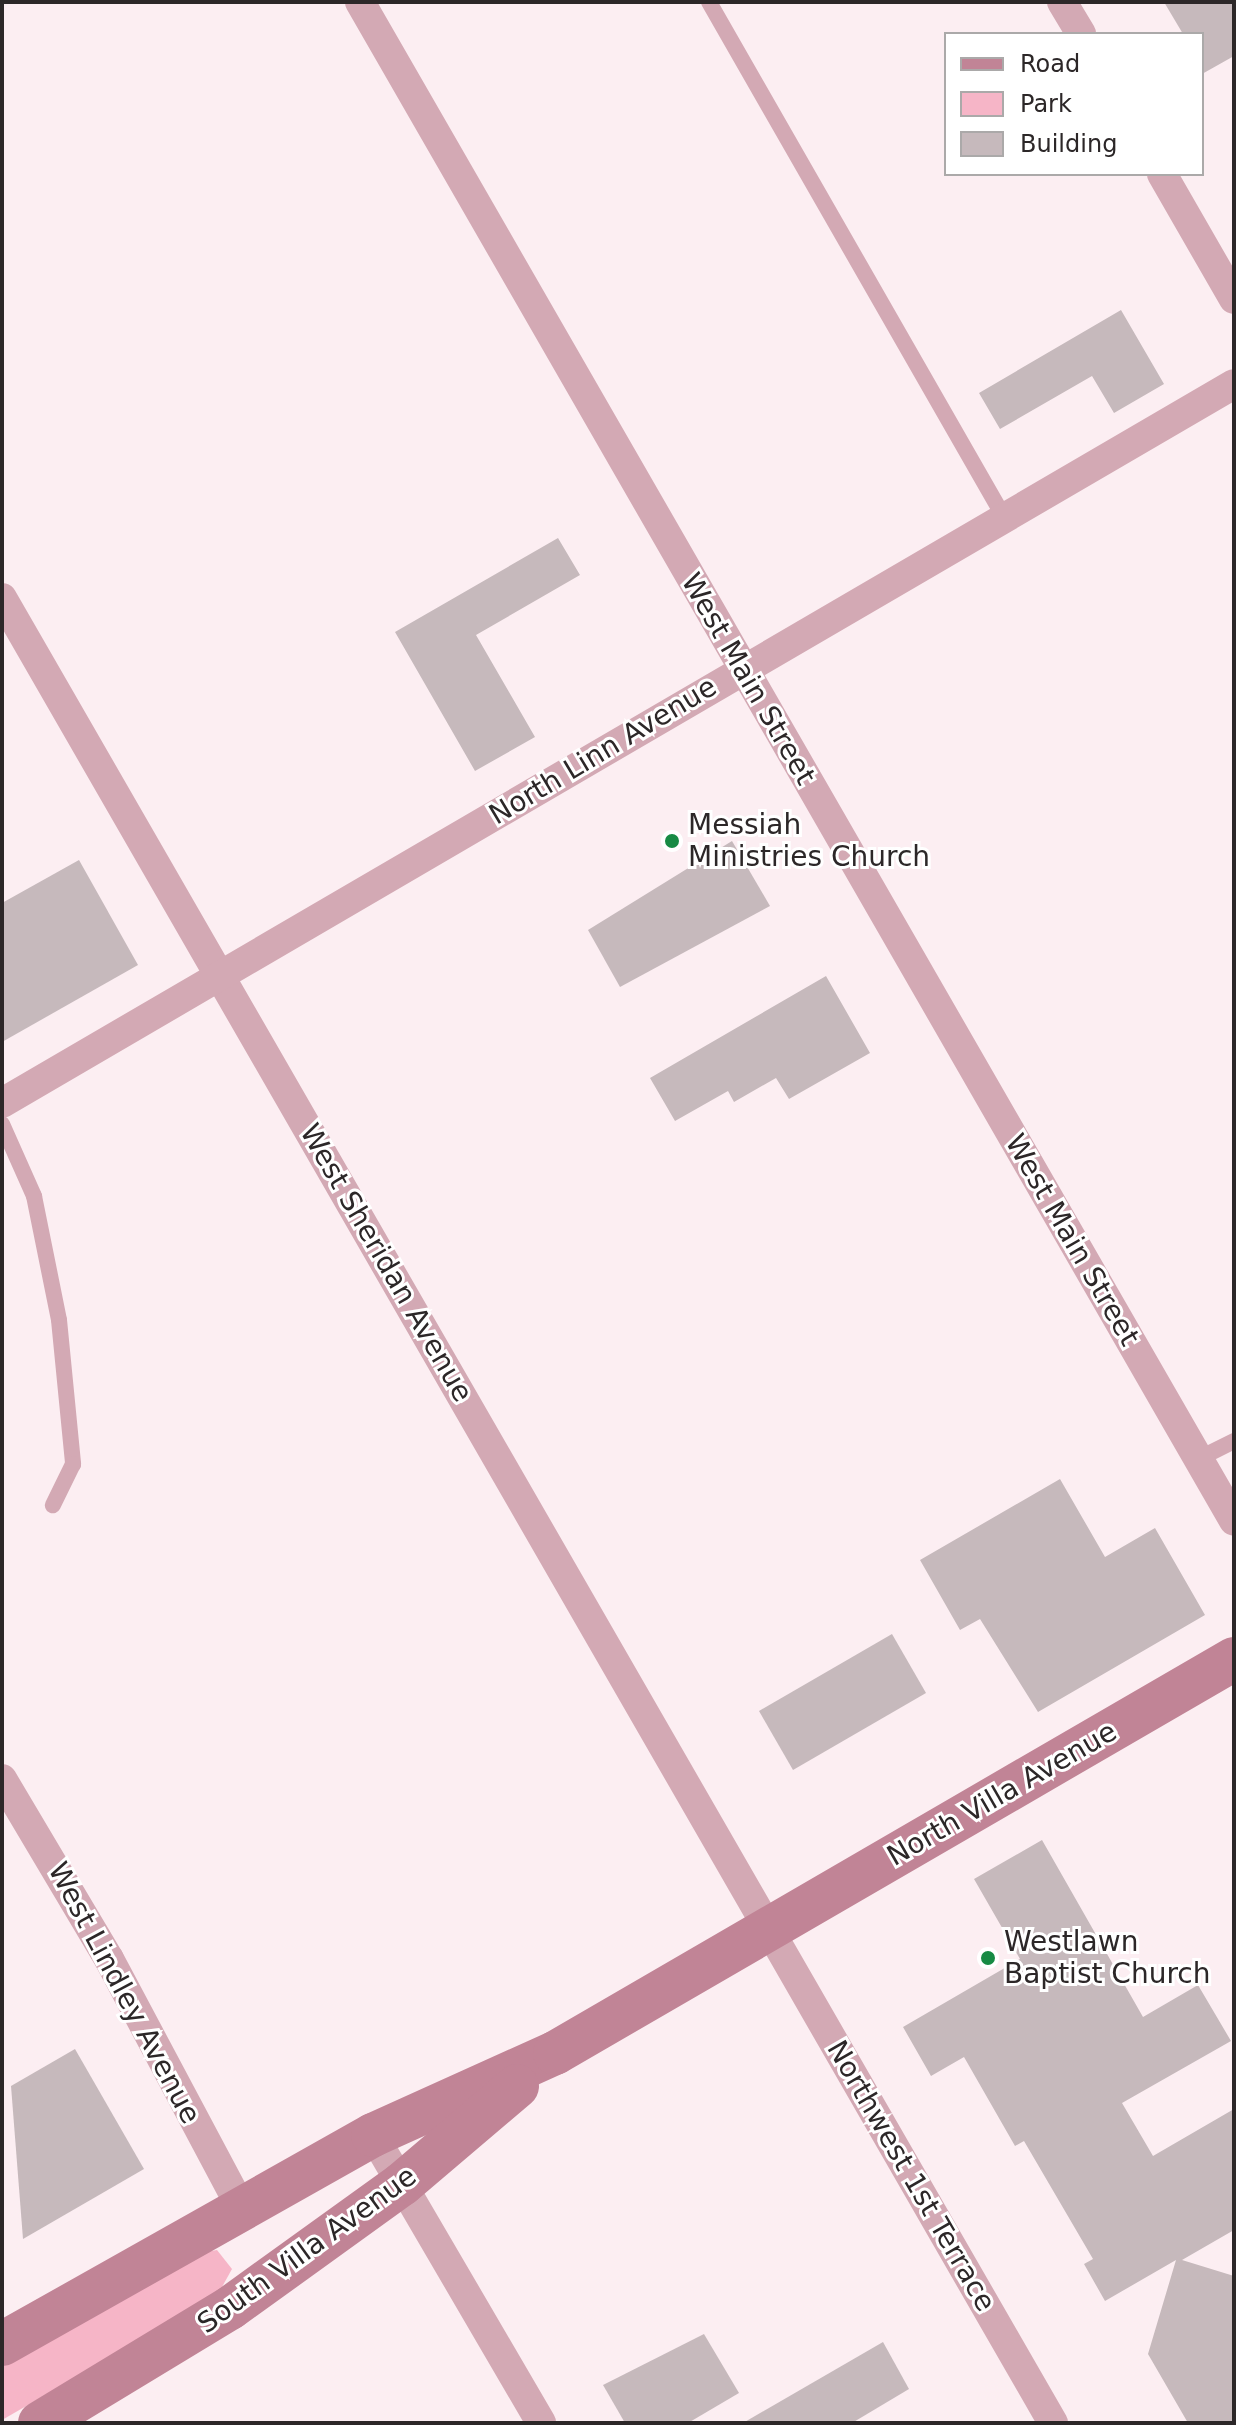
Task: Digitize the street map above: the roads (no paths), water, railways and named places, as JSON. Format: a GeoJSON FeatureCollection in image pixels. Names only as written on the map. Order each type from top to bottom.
{"type":"FeatureCollection","features":[{"type":"Feature","properties":{"kind":"main road","name":"North Villa Avenue"},"geometry":{"type":"LineString","coordinates":[[769,1929],[1234,1659]]}},
{"type":"Feature","properties":{"kind":"main road","name":"South Villa Avenue"},"geometry":{"type":"LineString","coordinates":[[2,2344],[373,2135],[555,2053],[769,1929]]}},
{"type":"Feature","properties":{"kind":"main road","name":"South Villa Avenue"},"geometry":{"type":"LineString","coordinates":[[40,2423],[187,2337],[402,2184],[555,2053]]}},
{"type":"Feature","properties":{"kind":"street","name":"West Main Street"},"geometry":{"type":"LineString","coordinates":[[360,2],[741,669],[1234,1521]]}},
{"type":"Feature","properties":{"kind":"street"},"geometry":{"type":"LineString","coordinates":[[1062,2],[1080,32]]}},
{"type":"Feature","properties":{"kind":"street"},"geometry":{"type":"LineString","coordinates":[[1163,176],[1234,299]]}},
{"type":"Feature","properties":{"kind":"street","name":"North Linn Avenue"},"geometry":{"type":"LineString","coordinates":[[2,1103],[1234,384]]}},
{"type":"Feature","properties":{"kind":"street","name":"West Sheridan Avenue"},"geometry":{"type":"LineString","coordinates":[[2,598],[769,1929]]}},
{"type":"Feature","properties":{"kind":"street","name":"West Lindley Avenue"},"geometry":{"type":"LineString","coordinates":[[2,1779],[109,1959],[242,2209]]}},
{"type":"Feature","properties":{"kind":"street","name":"Northwest 1st Terrace"},"geometry":{"type":"LineString","coordinates":[[769,1929],[1053,2423]]}},
{"type":"Feature","properties":{"kind":"street"},"geometry":{"type":"LineString","coordinates":[[373,2135],[541,2423]]}},
{"type":"Feature","properties":{"kind":"lane"},"geometry":{"type":"LineString","coordinates":[[709,2],[1004,517]]}},
{"type":"Feature","properties":{"kind":"lane"},"geometry":{"type":"LineString","coordinates":[[2,1124],[34,1196],[59,1320],[73,1464],[53,1505]]}},
{"type":"Feature","properties":{"kind":"lane"},"geometry":{"type":"LineString","coordinates":[[1198,1459],[1234,1441]]}},
{"type":"Feature","properties":{"kind":"place","name":"Messiah Ministries Church"},"geometry":{"type":"Point","coordinates":[672,841]}},
{"type":"Feature","properties":{"kind":"place","name":"Westlawn Baptist Church"},"geometry":{"type":"Point","coordinates":[988,1958]}}]}
